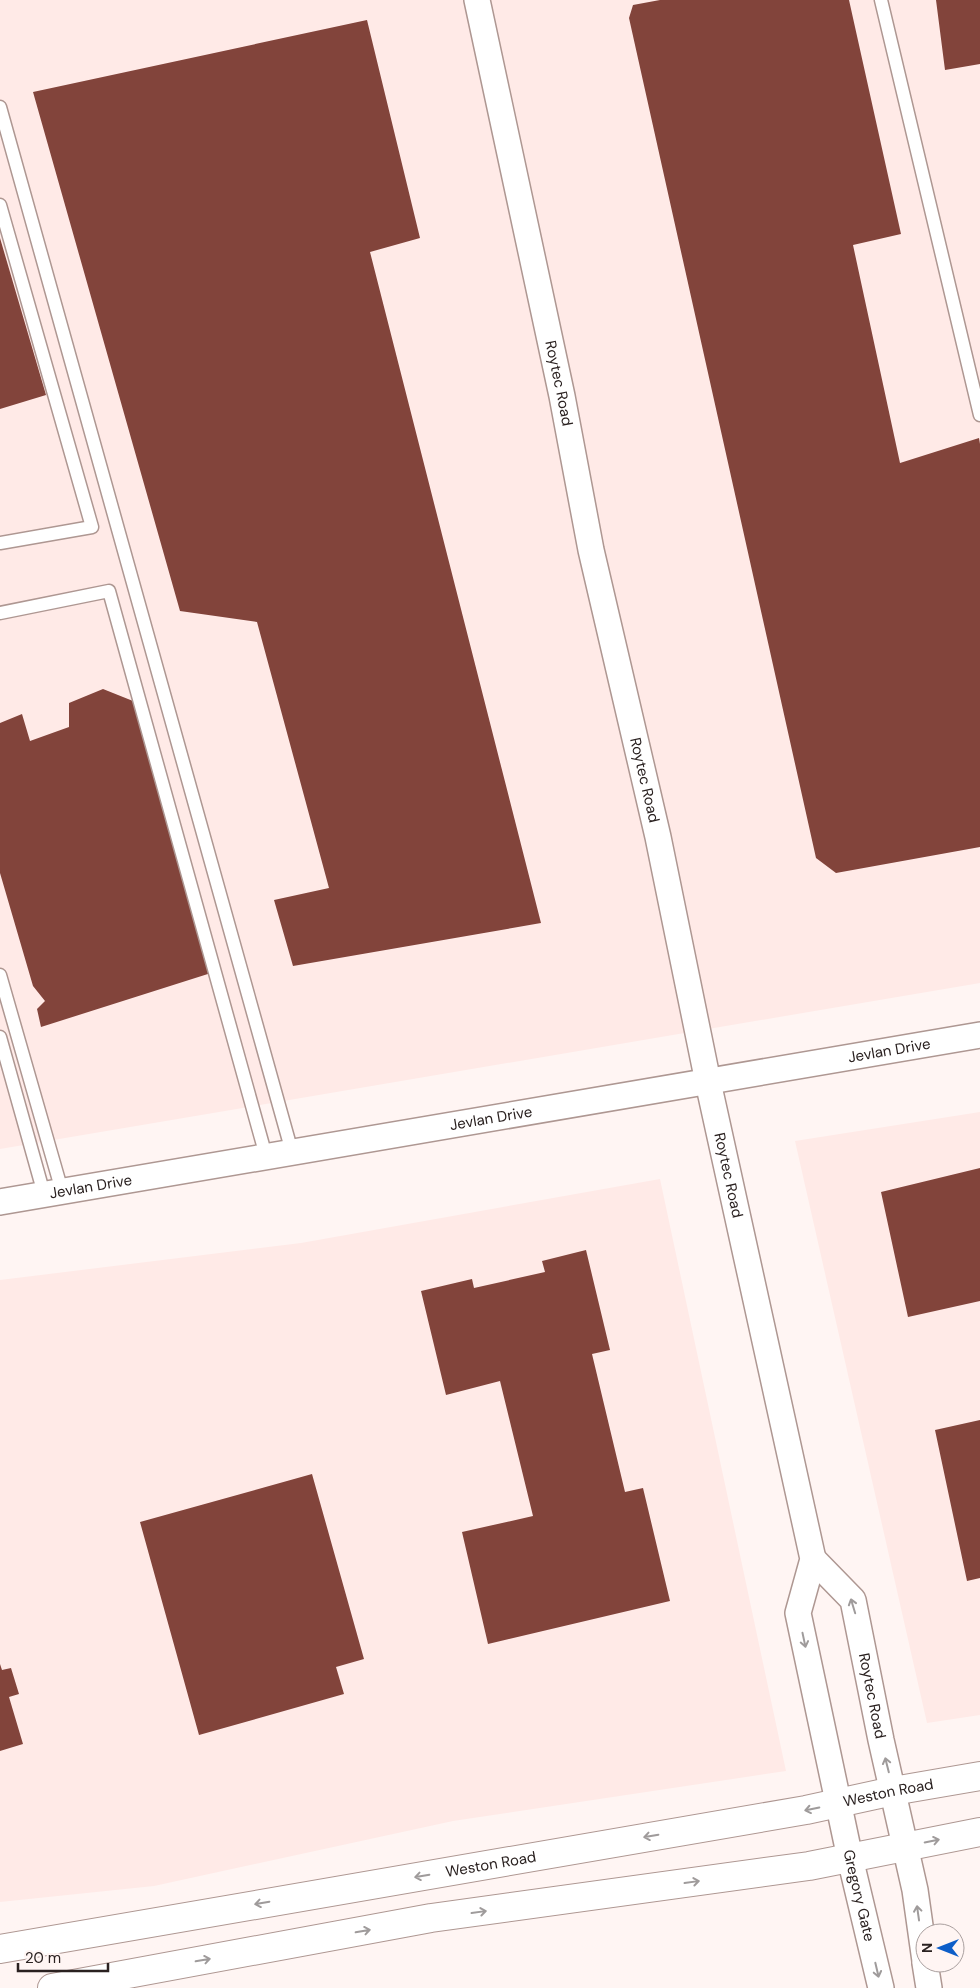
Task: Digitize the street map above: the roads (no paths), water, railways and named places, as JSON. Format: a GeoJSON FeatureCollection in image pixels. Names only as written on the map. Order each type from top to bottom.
{"type":"FeatureCollection","features":[{"type":"Feature","properties":{"kind":"main road","name":"Weston Road"},"geometry":{"type":"LineString","coordinates":[[0,1949],[806,1810],[893,1791],[980,1776]]}},
{"type":"Feature","properties":{"kind":"main road"},"geometry":{"type":"LineString","coordinates":[[52,1988],[431,1918],[850,1858],[980,1832]]}},
{"type":"Feature","properties":{"kind":"street","name":"Roytec Road"},"geometry":{"type":"LineString","coordinates":[[477,0],[562,396],[591,550],[658,836],[708,1082],[813,1559],[798,1613],[838,1803]]}},
{"type":"Feature","properties":{"kind":"street","name":"Jevlan Drive"},"geometry":{"type":"LineString","coordinates":[[0,1202],[980,1035]]}},
{"type":"Feature","properties":{"kind":"street","name":"Roytec Road"},"geometry":{"type":"LineString","coordinates":[[813,1559],[853,1600],[881,1740],[906,1846]]}},
{"type":"Feature","properties":{"kind":"street","name":"Gregory Gate"},"geometry":{"type":"LineString","coordinates":[[838,1803],[881,1988]]}},
{"type":"Feature","properties":{"kind":"street"},"geometry":{"type":"LineString","coordinates":[[906,1846],[920,1923]]}},
{"type":"Feature","properties":{"kind":"street"},"geometry":{"type":"LineString","coordinates":[[927,1973],[929,1988]]}},
{"type":"Feature","properties":{"kind":"lane"},"geometry":{"type":"LineString","coordinates":[[881,0],[980,415]]}},
{"type":"Feature","properties":{"kind":"lane"},"geometry":{"type":"LineString","coordinates":[[0,107],[292,1152]]}},
{"type":"Feature","properties":{"kind":"lane"},"geometry":{"type":"LineString","coordinates":[[0,205],[92,527],[0,543]]}},
{"type":"Feature","properties":{"kind":"lane"},"geometry":{"type":"LineString","coordinates":[[0,613],[109,591],[266,1156]]}},
{"type":"Feature","properties":{"kind":"lane"},"geometry":{"type":"LineString","coordinates":[[0,975],[53,1193]]}},
{"type":"Feature","properties":{"kind":"lane"},"geometry":{"type":"LineString","coordinates":[[0,1037],[53,1193]]}}]}
